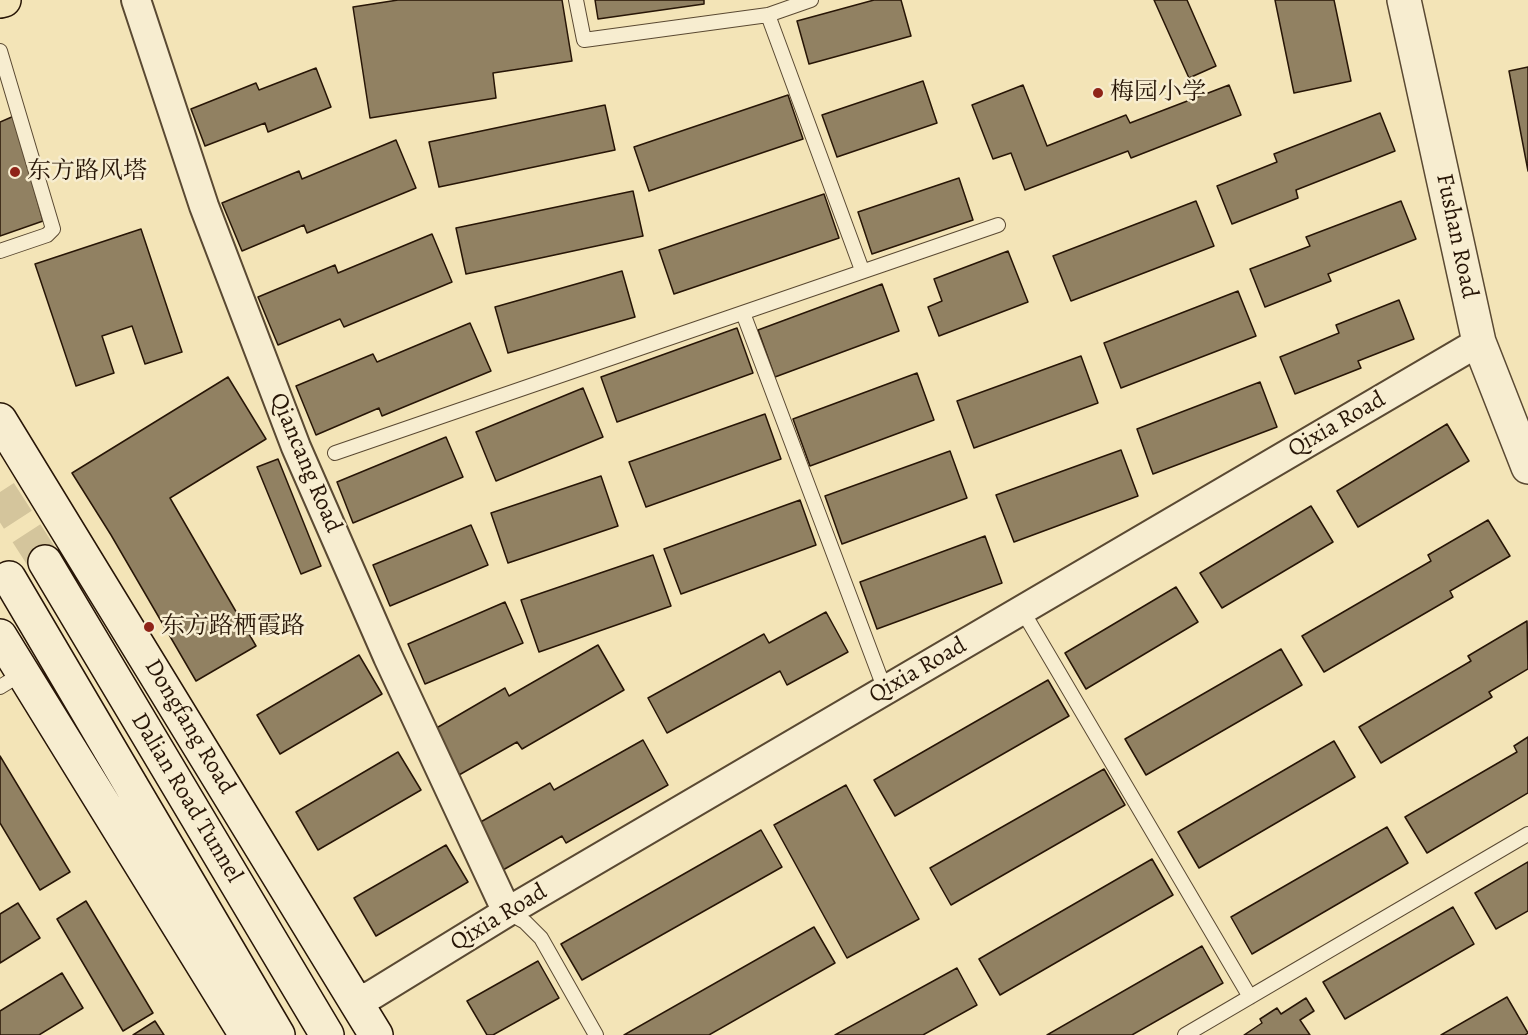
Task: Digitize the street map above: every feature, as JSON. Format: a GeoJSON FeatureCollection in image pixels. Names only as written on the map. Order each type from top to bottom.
{"type":"FeatureCollection","features":[{"type":"Feature","properties":{"kind":"main road","name":"Fushan Road"},"geometry":{"type":"LineString","coordinates":[[1404,0],[1479,342],[1521,429],[1528,466]]}},
{"type":"Feature","properties":{"kind":"main road","name":"Dongfang Road"},"geometry":{"type":"LineString","coordinates":[[0,420],[357,1000],[376,1035]]}},
{"type":"Feature","properties":{"kind":"main road","name":"Dalian Road Tunnel"},"geometry":{"type":"LineString","coordinates":[[45,562],[327,1035]]}},
{"type":"Feature","properties":{"kind":"main road","name":"Dalian Road Tunnel"},"geometry":{"type":"LineString","coordinates":[[9,578],[278,1035]]}},
{"type":"Feature","properties":{"kind":"main road"},"geometry":{"type":"LineString","coordinates":[[0,636],[12,680],[246,1035]]}},
{"type":"Feature","properties":{"kind":"street","name":"Qiancang Road"},"geometry":{"type":"LineString","coordinates":[[136,0],[204,206],[296,447],[388,657],[507,912]]}},
{"type":"Feature","properties":{"kind":"street","name":"Qixia Road"},"geometry":{"type":"LineString","coordinates":[[357,1000],[372,995],[507,912],[1479,342]]}},
{"type":"Feature","properties":{"kind":"lane"},"geometry":{"type":"LineString","coordinates":[[576,0],[584,40],[768,15],[811,0]]}},
{"type":"Feature","properties":{"kind":"lane"},"geometry":{"type":"LineString","coordinates":[[768,15],[862,270]]}},
{"type":"Feature","properties":{"kind":"lane"},"geometry":{"type":"LineString","coordinates":[[0,51],[53,229],[47,235],[0,251]]}},
{"type":"Feature","properties":{"kind":"lane"},"geometry":{"type":"LineString","coordinates":[[335,453],[998,225]]}},
{"type":"Feature","properties":{"kind":"lane"},"geometry":{"type":"LineString","coordinates":[[743,313],[885,690]]}},
{"type":"Feature","properties":{"kind":"lane"},"geometry":{"type":"LineString","coordinates":[[1022,610],[1250,997]]}},
{"type":"Feature","properties":{"kind":"lane"},"geometry":{"type":"LineString","coordinates":[[1185,1035],[1528,834]]}},
{"type":"Feature","properties":{"kind":"lane"},"geometry":{"type":"LineString","coordinates":[[507,912],[525,922],[541,938],[596,1035]]}},
{"type":"Feature","properties":{"kind":"building"},"geometry":{"type":"Polygon","coordinates":[[[398,0],[562,0],[572,61],[493,73],[496,98],[370,118],[353,7],[398,0]]]}},
{"type":"Feature","properties":{"kind":"building"},"geometry":{"type":"Polygon","coordinates":[[[595,0],[704,0],[704,4],[598,19],[595,0]]]}},
{"type":"Feature","properties":{"kind":"building"},"geometry":{"type":"Polygon","coordinates":[[[874,0],[901,0],[911,36],[809,64],[797,21],[874,0]]]}},
{"type":"Feature","properties":{"kind":"building"},"geometry":{"type":"Polygon","coordinates":[[[1154,0],[1187,0],[1216,66],[1189,78],[1154,0]]]}},
{"type":"Feature","properties":{"kind":"building"},"geometry":{"type":"Polygon","coordinates":[[[1275,0],[1334,0],[1351,81],[1294,93],[1275,0]]]}},
{"type":"Feature","properties":{"kind":"building"},"geometry":{"type":"Polygon","coordinates":[[[1528,67],[1528,171],[1509,71],[1528,67]]]}},
{"type":"Feature","properties":{"kind":"building"},"geometry":{"type":"Polygon","coordinates":[[[316,68],[331,107],[268,132],[265,123],[205,146],[191,109],[256,83],[259,90],[316,68]]]}},
{"type":"Feature","properties":{"kind":"building"},"geometry":{"type":"Polygon","coordinates":[[[923,81],[937,123],[837,157],[822,115],[923,81]]]}},
{"type":"Feature","properties":{"kind":"building"},"geometry":{"type":"Polygon","coordinates":[[[1023,85],[1047,146],[1126,115],[1130,123],[1229,85],[1241,115],[1131,158],[1128,151],[1025,190],[1011,153],[993,159],[972,105],[1023,85]]]}},
{"type":"Feature","properties":{"kind":"building"},"geometry":{"type":"Polygon","coordinates":[[[788,95],[803,139],[649,191],[634,147],[788,95]]]}},
{"type":"Feature","properties":{"kind":"building"},"geometry":{"type":"Polygon","coordinates":[[[605,105],[615,150],[439,187],[429,142],[605,105]]]}},
{"type":"Feature","properties":{"kind":"building"},"geometry":{"type":"Polygon","coordinates":[[[1380,113],[1395,151],[1296,190],[1298,198],[1232,224],[1217,186],[1277,162],[1274,154],[1380,113]]]}},
{"type":"Feature","properties":{"kind":"building","name":"东方路风塔"},"geometry":{"type":"Polygon","coordinates":[[[14,116],[43,221],[0,236],[0,122],[14,116]]]}},
{"type":"Feature","properties":{"kind":"building"},"geometry":{"type":"Polygon","coordinates":[[[396,140],[416,188],[307,233],[304,225],[242,251],[222,203],[299,171],[302,179],[396,140]]]}},
{"type":"Feature","properties":{"kind":"building"},"geometry":{"type":"Polygon","coordinates":[[[959,178],[973,220],[872,254],[858,212],[959,178]]]}},
{"type":"Feature","properties":{"kind":"building"},"geometry":{"type":"Polygon","coordinates":[[[633,191],[643,236],[466,274],[456,228],[633,191]]]}},
{"type":"Feature","properties":{"kind":"building"},"geometry":{"type":"Polygon","coordinates":[[[824,194],[839,238],[674,294],[659,250],[824,194]]]}},
{"type":"Feature","properties":{"kind":"building"},"geometry":{"type":"Polygon","coordinates":[[[1196,201],[1214,246],[1071,301],[1053,256],[1196,201]]]}},
{"type":"Feature","properties":{"kind":"building"},"geometry":{"type":"Polygon","coordinates":[[[1401,201],[1416,239],[1328,274],[1331,281],[1265,307],[1250,269],[1310,246],[1306,237],[1401,201]]]}},
{"type":"Feature","properties":{"kind":"building"},"geometry":{"type":"Polygon","coordinates":[[[141,229],[182,352],[145,364],[132,326],[102,336],[114,373],[76,386],[35,264],[141,229]]]}},
{"type":"Feature","properties":{"kind":"building"},"geometry":{"type":"Polygon","coordinates":[[[432,234],[452,282],[344,327],[340,319],[278,345],[258,297],[335,265],[338,273],[432,234]]]}},
{"type":"Feature","properties":{"kind":"building"},"geometry":{"type":"Polygon","coordinates":[[[1008,251],[1028,302],[939,336],[928,307],[942,301],[934,279],[1008,251]]]}},
{"type":"Feature","properties":{"kind":"building"},"geometry":{"type":"Polygon","coordinates":[[[622,271],[635,317],[508,353],[495,307],[622,271]]]}},
{"type":"Feature","properties":{"kind":"building"},"geometry":{"type":"Polygon","coordinates":[[[882,284],[899,331],[775,377],[758,330],[882,284]]]}},
{"type":"Feature","properties":{"kind":"building"},"geometry":{"type":"Polygon","coordinates":[[[1238,291],[1256,336],[1121,388],[1104,343],[1238,291]]]}},
{"type":"Feature","properties":{"kind":"building"},"geometry":{"type":"Polygon","coordinates":[[[1399,300],[1414,339],[1358,361],[1361,368],[1295,394],[1280,357],[1339,333],[1336,325],[1399,300]]]}},
{"type":"Feature","properties":{"kind":"building"},"geometry":{"type":"Polygon","coordinates":[[[470,323],[491,371],[382,416],[379,408],[316,435],[296,386],[373,354],[377,362],[470,323]]]}},
{"type":"Feature","properties":{"kind":"building"},"geometry":{"type":"Polygon","coordinates":[[[737,328],[753,373],[617,422],[601,377],[737,328]]]}},
{"type":"Feature","properties":{"kind":"building"},"geometry":{"type":"Polygon","coordinates":[[[1081,356],[1098,403],[974,448],[957,401],[1081,356]]]}},
{"type":"Feature","properties":{"kind":"building"},"geometry":{"type":"Polygon","coordinates":[[[917,373],[934,420],[810,466],[793,419],[917,373]]]}},
{"type":"Feature","properties":{"kind":"building"},"geometry":{"type":"Polygon","coordinates":[[[228,377],[266,439],[170,498],[256,646],[196,681],[72,473],[228,377]]]}},
{"type":"Feature","properties":{"kind":"building"},"geometry":{"type":"Polygon","coordinates":[[[1260,382],[1277,427],[1153,474],[1137,429],[1260,382]]]}},
{"type":"Feature","properties":{"kind":"building"},"geometry":{"type":"Polygon","coordinates":[[[583,388],[603,437],[496,481],[476,432],[583,388]]]}},
{"type":"Feature","properties":{"kind":"building"},"geometry":{"type":"Polygon","coordinates":[[[765,414],[781,459],[646,507],[629,462],[765,414]]]}},
{"type":"Feature","properties":{"kind":"building"},"geometry":{"type":"Polygon","coordinates":[[[1447,424],[1469,461],[1358,527],[1337,491],[1447,424]]]}},
{"type":"Feature","properties":{"kind":"building"},"geometry":{"type":"Polygon","coordinates":[[[446,437],[463,477],[353,523],[337,482],[446,437]]]}},
{"type":"Feature","properties":{"kind":"building"},"geometry":{"type":"Polygon","coordinates":[[[1121,450],[1138,496],[1014,542],[996,495],[1121,450]]]}},
{"type":"Feature","properties":{"kind":"building"},"geometry":{"type":"Polygon","coordinates":[[[950,451],[967,498],[842,544],[825,496],[950,451]]]}},
{"type":"Feature","properties":{"kind":"building"},"geometry":{"type":"Polygon","coordinates":[[[278,459],[321,566],[301,574],[257,467],[278,459]]]}},
{"type":"Feature","properties":{"kind":"building"},"geometry":{"type":"Polygon","coordinates":[[[601,476],[618,526],[508,563],[491,513],[601,476]]]}},
{"type":"Feature","properties":{"kind":"building"},"geometry":{"type":"Polygon","coordinates":[[[800,500],[816,545],[681,594],[664,549],[800,500]]]}},
{"type":"Feature","properties":{"kind":"building"},"geometry":{"type":"Polygon","coordinates":[[[1311,506],[1333,542],[1222,608],[1200,573],[1311,506]]]}},
{"type":"Feature","properties":{"kind":"building"},"geometry":{"type":"Polygon","coordinates":[[[1488,520],[1510,556],[1450,591],[1453,597],[1324,672],[1302,636],[1431,561],[1428,555],[1488,520]]]}},
{"type":"Feature","properties":{"kind":"building"},"geometry":{"type":"Polygon","coordinates":[[[471,525],[488,565],[390,606],[373,565],[471,525]]]}},
{"type":"Feature","properties":{"kind":"building"},"geometry":{"type":"Polygon","coordinates":[[[985,536],[1002,583],[877,629],[860,582],[985,536]]]}},
{"type":"Feature","properties":{"kind":"building"},"geometry":{"type":"Polygon","coordinates":[[[653,555],[671,606],[539,652],[521,600],[653,555]]]}},
{"type":"Feature","properties":{"kind":"building"},"geometry":{"type":"Polygon","coordinates":[[[1176,587],[1198,622],[1086,689],[1065,653],[1176,587]]]}},
{"type":"Feature","properties":{"kind":"building"},"geometry":{"type":"Polygon","coordinates":[[[505,602],[523,643],[425,684],[408,644],[505,602]]]}},
{"type":"Feature","properties":{"kind":"building"},"geometry":{"type":"Polygon","coordinates":[[[826,612],[848,652],[787,685],[780,671],[667,733],[648,698],[764,634],[769,643],[826,612]]]}},
{"type":"Feature","properties":{"kind":"building"},"geometry":{"type":"Polygon","coordinates":[[[1527,621],[1528,669],[1489,692],[1492,697],[1381,763],[1359,727],[1471,661],[1468,656],[1527,621]]]}},
{"type":"Feature","properties":{"kind":"building"},"geometry":{"type":"Polygon","coordinates":[[[598,645],[624,690],[522,749],[517,742],[459,775],[433,730],[505,688],[509,696],[598,645]]]}},
{"type":"Feature","properties":{"kind":"building"},"geometry":{"type":"Polygon","coordinates":[[[1281,649],[1302,685],[1146,775],[1125,739],[1281,649]]]}},
{"type":"Feature","properties":{"kind":"building"},"geometry":{"type":"Polygon","coordinates":[[[359,655],[382,694],[280,754],[257,715],[359,655]]]}},
{"type":"Feature","properties":{"kind":"building"},"geometry":{"type":"Polygon","coordinates":[[[1048,680],[1069,716],[895,816],[874,780],[1048,680]]]}},
{"type":"Feature","properties":{"kind":"building"},"geometry":{"type":"Polygon","coordinates":[[[1528,737],[1528,793],[1427,853],[1405,817],[1517,752],[1514,746],[1528,737]]]}},
{"type":"Feature","properties":{"kind":"building"},"geometry":{"type":"Polygon","coordinates":[[[643,740],[668,785],[566,843],[562,836],[503,870],[477,824],[550,783],[554,790],[643,740]]]}},
{"type":"Feature","properties":{"kind":"building"},"geometry":{"type":"Polygon","coordinates":[[[1334,741],[1355,777],[1199,868],[1178,832],[1334,741]]]}},
{"type":"Feature","properties":{"kind":"building"},"geometry":{"type":"Polygon","coordinates":[[[398,752],[421,790],[318,850],[296,812],[398,752]]]}},
{"type":"Feature","properties":{"kind":"building"},"geometry":{"type":"Polygon","coordinates":[[[0,756],[70,872],[40,890],[0,823],[0,756]]]}},
{"type":"Feature","properties":{"kind":"building"},"geometry":{"type":"Polygon","coordinates":[[[1104,769],[1125,805],[951,905],[930,868],[1104,769]]]}},
{"type":"Feature","properties":{"kind":"building"},"geometry":{"type":"Polygon","coordinates":[[[846,785],[919,919],[847,958],[774,825],[846,785]]]}},
{"type":"Feature","properties":{"kind":"building"},"geometry":{"type":"Polygon","coordinates":[[[1387,827],[1408,863],[1252,954],[1231,917],[1387,827]]]}},
{"type":"Feature","properties":{"kind":"building"},"geometry":{"type":"Polygon","coordinates":[[[761,830],[782,867],[582,980],[561,944],[761,830]]]}},
{"type":"Feature","properties":{"kind":"building"},"geometry":{"type":"Polygon","coordinates":[[[446,845],[468,882],[376,936],[354,898],[446,845]]]}},
{"type":"Feature","properties":{"kind":"building"},"geometry":{"type":"Polygon","coordinates":[[[1152,859],[1173,895],[1000,995],[979,959],[1152,859]]]}},
{"type":"Feature","properties":{"kind":"building"},"geometry":{"type":"Polygon","coordinates":[[[1528,862],[1528,911],[1496,929],[1475,893],[1528,862]]]}},
{"type":"Feature","properties":{"kind":"building"},"geometry":{"type":"Polygon","coordinates":[[[86,901],[153,1013],[123,1031],[57,919],[86,901]]]}},
{"type":"Feature","properties":{"kind":"building"},"geometry":{"type":"Polygon","coordinates":[[[18,903],[40,938],[0,963],[0,914],[18,903]]]}},
{"type":"Feature","properties":{"kind":"building"},"geometry":{"type":"Polygon","coordinates":[[[1453,907],[1474,944],[1345,1019],[1323,982],[1453,907]]]}},
{"type":"Feature","properties":{"kind":"building"},"geometry":{"type":"Polygon","coordinates":[[[814,927],[835,963],[709,1035],[624,1035],[814,927]]]}},
{"type":"Feature","properties":{"kind":"building"},"geometry":{"type":"Polygon","coordinates":[[[1202,946],[1223,983],[1132,1035],[1047,1035],[1202,946]]]}},
{"type":"Feature","properties":{"kind":"building"},"geometry":{"type":"Polygon","coordinates":[[[538,961],[559,998],[493,1035],[487,1035],[467,1001],[538,961]]]}},
{"type":"Feature","properties":{"kind":"building"},"geometry":{"type":"Polygon","coordinates":[[[957,968],[977,1005],[923,1035],[835,1035],[957,968]]]}},
{"type":"Feature","properties":{"kind":"building"},"geometry":{"type":"Polygon","coordinates":[[[62,973],[83,1008],[39,1035],[0,1035],[0,1011],[62,973]]]}},
{"type":"Feature","properties":{"kind":"building"},"geometry":{"type":"Polygon","coordinates":[[[1507,997],[1528,1033],[1525,1035],[1441,1035],[1507,997]]]}},
{"type":"Feature","properties":{"kind":"building"},"geometry":{"type":"Polygon","coordinates":[[[1306,998],[1314,1011],[1300,1020],[1310,1035],[1244,1035],[1262,1023],[1260,1019],[1277,1008],[1281,1014],[1306,998]]]}},
{"type":"Feature","properties":{"kind":"building"},"geometry":{"type":"Polygon","coordinates":[[[155,1021],[164,1035],[133,1035],[155,1021]]]}},
{"type":"Feature","properties":{"kind":"tunnel"},"geometry":{"type":"LineString","coordinates":[[0,492],[45,562]]}},
{"type":"Feature","properties":{"kind":"place","name":"梅园小学"},"geometry":{"type":"Point","coordinates":[1098,93]}},
{"type":"Feature","properties":{"kind":"place","name":"东方路风塔"},"geometry":{"type":"Point","coordinates":[15,172]}},
{"type":"Feature","properties":{"kind":"place","name":"东方路栖霞路"},"geometry":{"type":"Point","coordinates":[149,627]}}]}
